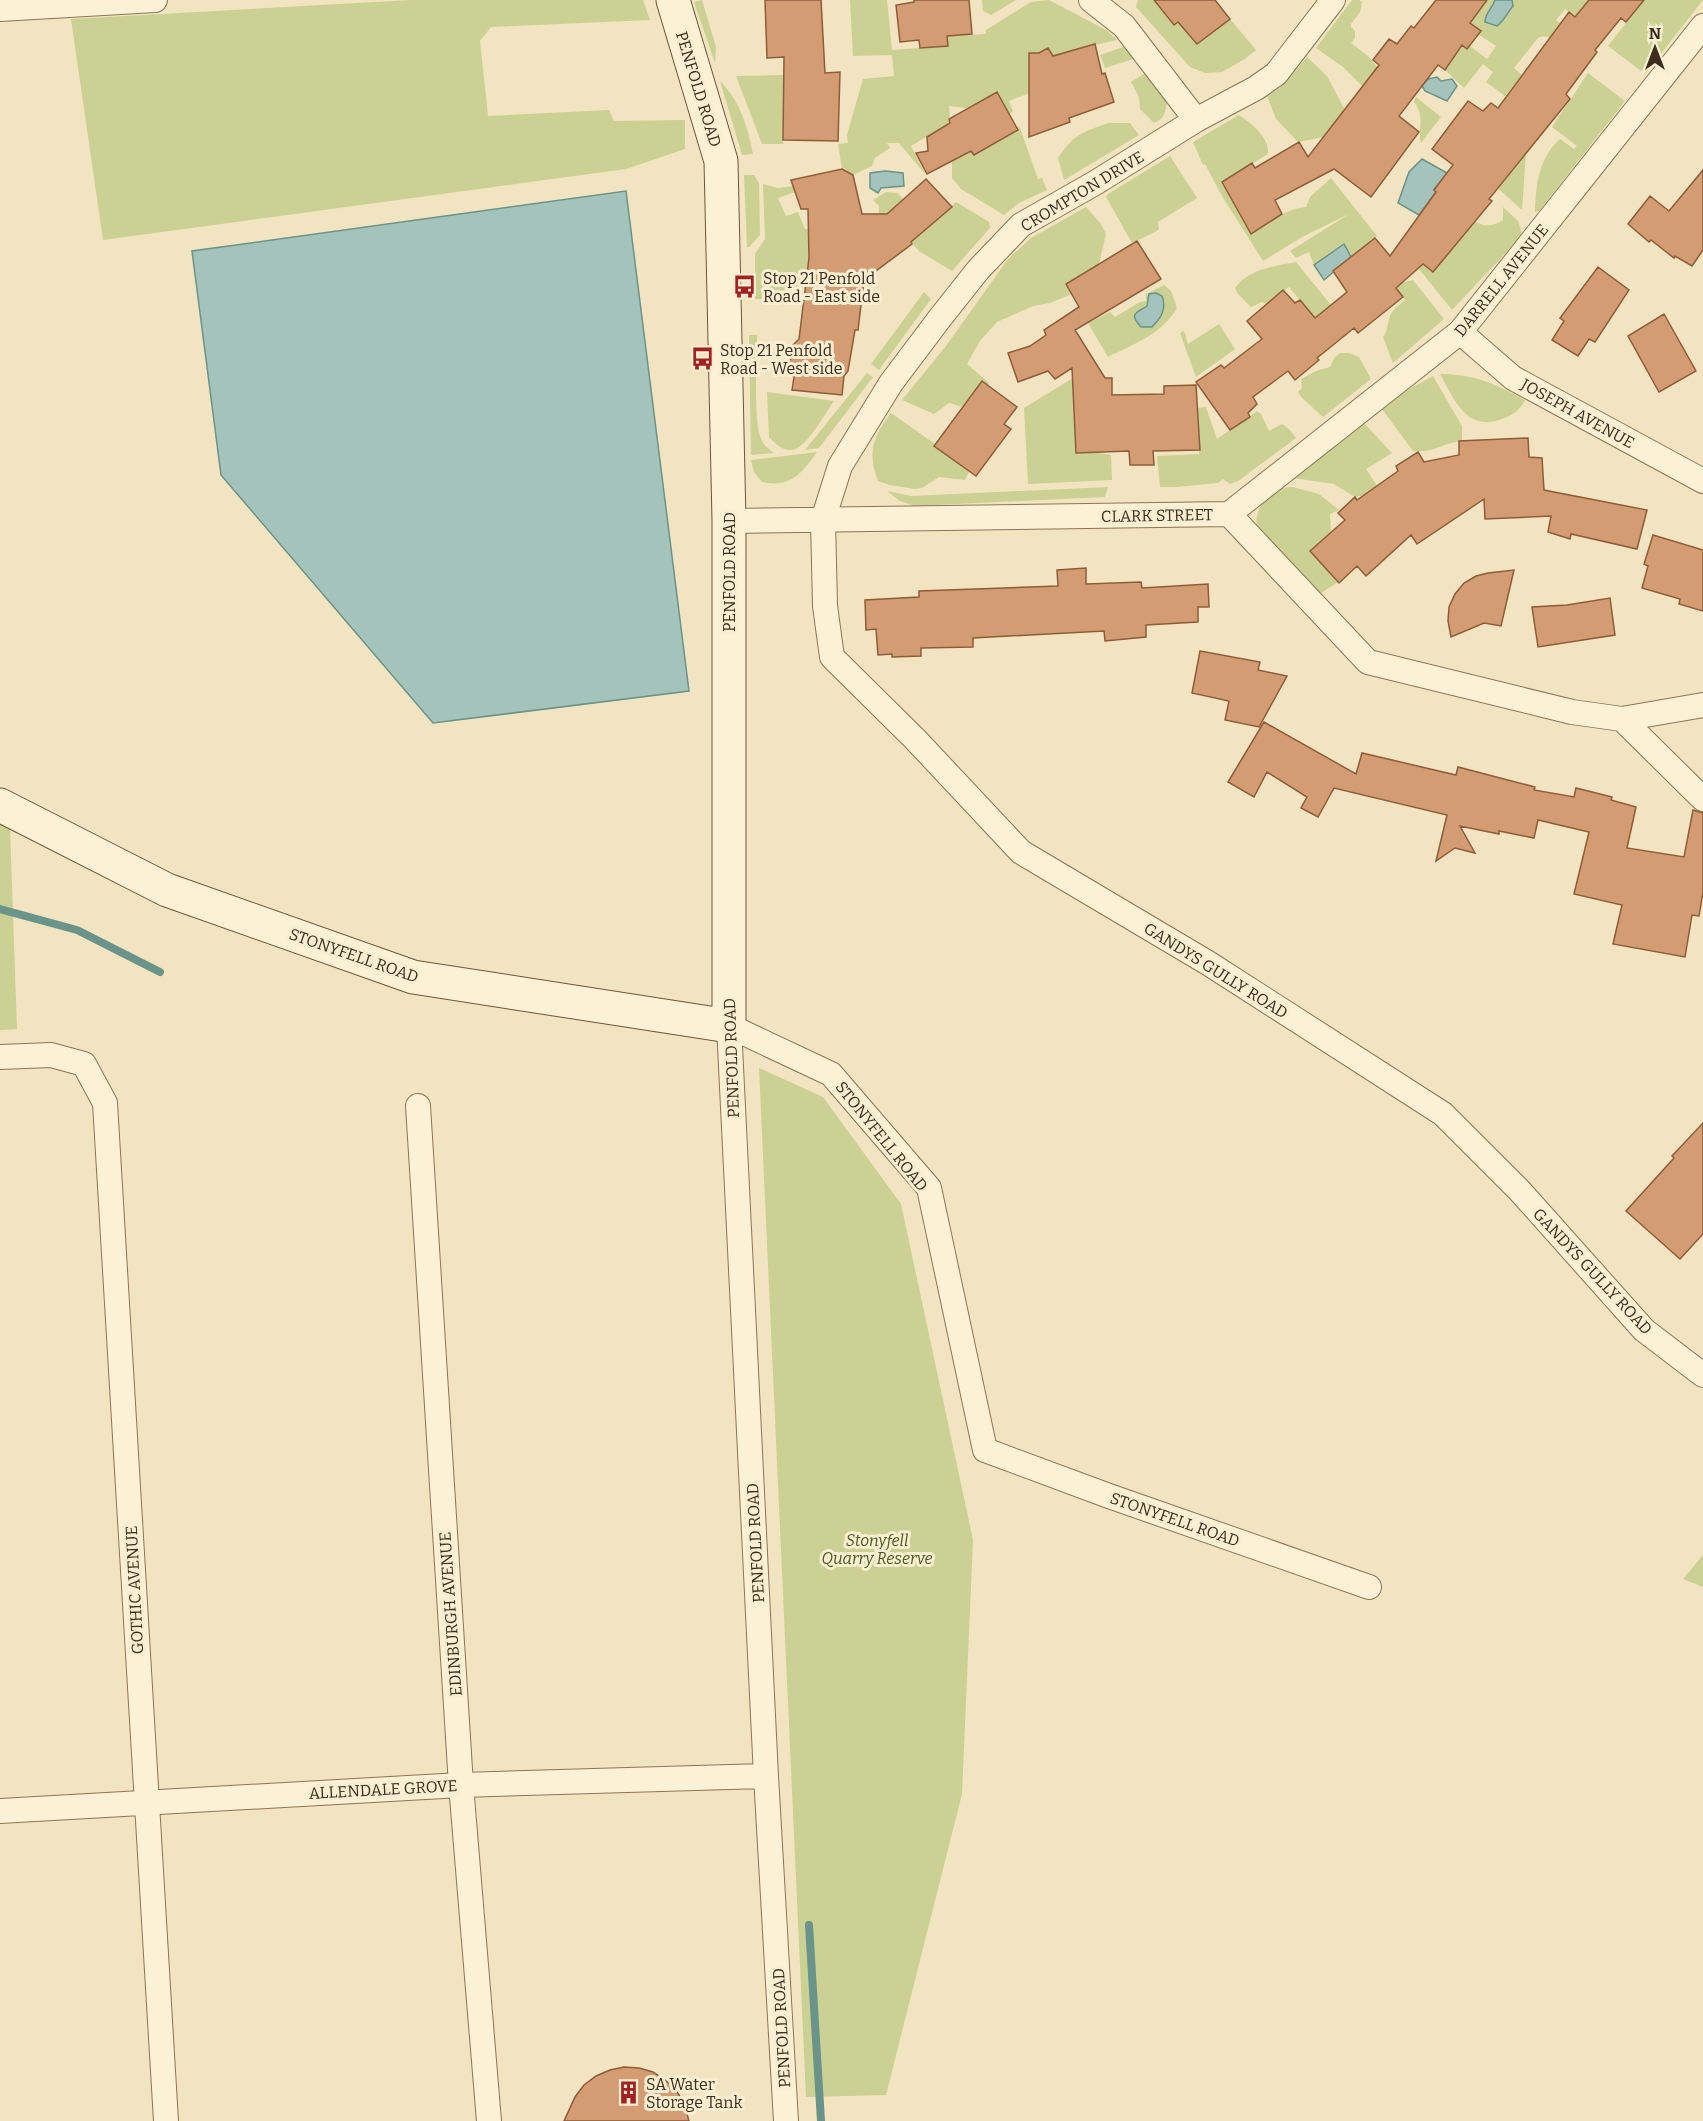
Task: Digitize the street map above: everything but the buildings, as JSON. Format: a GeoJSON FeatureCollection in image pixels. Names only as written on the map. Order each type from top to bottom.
{"type":"FeatureCollection","features":[{"type":"Feature","properties":{"kind":"street"},"geometry":{"type":"LineString","coordinates":[[0,9],[154,0]]}},
{"type":"Feature","properties":{"kind":"street","name":"PENFOLD ROAD"},"geometry":{"type":"LineString","coordinates":[[673,0],[721,161],[729,521],[729,1026],[766,1776],[786,2121]]}},
{"type":"Feature","properties":{"kind":"street"},"geometry":{"type":"LineString","coordinates":[[1091,0],[1124,26],[1196,120]]}},
{"type":"Feature","properties":{"kind":"street","name":"CROMPTON DRIVE"},"geometry":{"type":"LineString","coordinates":[[823,520],[840,466],[891,383],[978,270],[1022,225],[1196,120],[1256,88],[1276,74],[1333,0]]}},
{"type":"Feature","properties":{"kind":"street","name":"DARRELL AVENUE"},"geometry":{"type":"LineString","coordinates":[[1229,514],[1460,332],[1703,26]]}},
{"type":"Feature","properties":{"kind":"street","name":"JOSEPH AVENUE"},"geometry":{"type":"LineString","coordinates":[[1460,332],[1513,378],[1703,482]]}},
{"type":"Feature","properties":{"kind":"street","name":"CLARK STREET"},"geometry":{"type":"LineString","coordinates":[[729,521],[1229,514],[1368,662],[1572,712],[1622,719],[1703,705]]}},
{"type":"Feature","properties":{"kind":"street","name":"GANDYS GULLY ROAD"},"geometry":{"type":"LineString","coordinates":[[823,520],[825,606],[832,657],[915,739],[1021,852],[1208,963],[1443,1114],[1519,1190],[1644,1330],[1703,1375]]}},
{"type":"Feature","properties":{"kind":"street"},"geometry":{"type":"LineString","coordinates":[[1622,719],[1703,799]]}},
{"type":"Feature","properties":{"kind":"street","name":"STONYFELL ROAD"},"geometry":{"type":"LineString","coordinates":[[0,805],[167,890],[413,977],[729,1026],[831,1074],[929,1188],[985,1450],[1369,1587]]}},
{"type":"Feature","properties":{"kind":"street","name":"GOTHIC AVENUE"},"geometry":{"type":"LineString","coordinates":[[0,1056],[51,1055],[84,1065],[105,1103],[166,2121]]}},
{"type":"Feature","properties":{"kind":"street","name":"EDINBURGH AVENUE"},"geometry":{"type":"LineString","coordinates":[[418,1106],[461,1785],[489,2121]]}},
{"type":"Feature","properties":{"kind":"street","name":"ALLENDALE GROVE"},"geometry":{"type":"LineString","coordinates":[[0,1811],[461,1785],[766,1776]]}},
{"type":"Feature","properties":{"kind":"green space"},"geometry":{"type":"Polygon","coordinates":[[[411,0],[643,0],[650,20],[491,27],[480,41],[488,116],[609,110],[614,121],[685,120],[685,149],[626,169],[103,240],[71,19],[411,0]]]}},
{"type":"Feature","properties":{"kind":"green space"},"geometry":{"type":"Polygon","coordinates":[[[702,0],[716,47],[715,63],[694,2],[702,0]]]}},
{"type":"Feature","properties":{"kind":"green space"},"geometry":{"type":"Polygon","coordinates":[[[850,0],[887,0],[892,50],[947,46],[947,36],[986,34],[986,30],[1031,2],[1049,0],[1108,31],[1117,40],[1070,51],[1075,76],[1009,101],[1013,111],[1009,114],[949,106],[950,123],[911,146],[926,175],[899,143],[887,143],[890,148],[875,158],[872,166],[853,175],[845,168],[842,169],[838,144],[848,143],[847,135],[863,79],[894,76],[892,55],[853,56],[850,0]],[[1048,48],[1039,53],[1029,53],[1029,62],[1045,60],[1052,54],[1048,48]]]}},
{"type":"Feature","properties":{"kind":"green space"},"geometry":{"type":"Polygon","coordinates":[[[982,0],[1016,0],[991,15],[983,11],[982,0]]]}},
{"type":"Feature","properties":{"kind":"green space"},"geometry":{"type":"Polygon","coordinates":[[[1138,0],[1162,0],[1157,5],[1173,25],[1178,22],[1197,44],[1230,19],[1256,50],[1222,72],[1205,73],[1190,67],[1136,7],[1138,0]]]}},
{"type":"Feature","properties":{"kind":"green space"},"geometry":{"type":"Polygon","coordinates":[[[1352,0],[1362,2],[1360,12],[1351,24],[1355,31],[1355,38],[1351,43],[1369,57],[1378,68],[1363,87],[1343,67],[1316,48],[1352,0]]]}},
{"type":"Feature","properties":{"kind":"green space"},"geometry":{"type":"Polygon","coordinates":[[[1487,0],[1589,0],[1581,22],[1565,9],[1556,20],[1573,33],[1562,46],[1548,37],[1538,38],[1514,68],[1522,75],[1505,96],[1486,82],[1493,72],[1483,64],[1464,88],[1445,70],[1462,45],[1467,49],[1470,46],[1487,59],[1496,46],[1478,34],[1480,30],[1458,15],[1473,18],[1487,0]]]}},
{"type":"Feature","properties":{"kind":"green space"},"geometry":{"type":"Polygon","coordinates":[[[1644,0],[1703,0],[1645,74],[1608,46],[1644,0]]]}},
{"type":"Feature","properties":{"kind":"green space"},"geometry":{"type":"Polygon","coordinates":[[[1126,46],[1136,58],[1105,68],[1100,55],[1126,46]]]}},
{"type":"Feature","properties":{"kind":"green space"},"geometry":{"type":"Polygon","coordinates":[[[1307,57],[1327,76],[1345,110],[1324,137],[1298,142],[1276,119],[1267,96],[1281,87],[1307,57]]]}},
{"type":"Feature","properties":{"kind":"green space"},"geometry":{"type":"Polygon","coordinates":[[[1147,72],[1167,101],[1164,115],[1154,123],[1140,109],[1139,97],[1131,82],[1147,72]]]}},
{"type":"Feature","properties":{"kind":"green space"},"geometry":{"type":"Polygon","coordinates":[[[1588,73],[1625,101],[1539,211],[1535,212],[1538,182],[1547,155],[1560,139],[1574,149],[1577,146],[1552,127],[1588,73]]]}},
{"type":"Feature","properties":{"kind":"green space"},"geometry":{"type":"Polygon","coordinates":[[[783,75],[783,144],[762,144],[736,76],[783,75]]]}},
{"type":"Feature","properties":{"kind":"green space"},"geometry":{"type":"Polygon","coordinates":[[[720,81],[733,97],[742,115],[753,154],[742,155],[720,81]]]}},
{"type":"Feature","properties":{"kind":"green space"},"geometry":{"type":"Polygon","coordinates":[[[1416,97],[1441,117],[1421,143],[1420,113],[1414,102],[1416,97]]]}},
{"type":"Feature","properties":{"kind":"green space"},"geometry":{"type":"Polygon","coordinates":[[[1239,115],[1259,132],[1268,148],[1268,154],[1222,182],[1252,234],[1284,214],[1306,207],[1310,197],[1331,178],[1377,236],[1351,257],[1344,244],[1314,265],[1309,252],[1296,258],[1290,251],[1349,214],[1304,236],[1263,261],[1222,196],[1205,164],[1203,165],[1193,142],[1239,115]]]}},
{"type":"Feature","properties":{"kind":"green space"},"geometry":{"type":"Polygon","coordinates":[[[1109,123],[1130,123],[1139,135],[1064,180],[1058,158],[1064,150],[1079,135],[1109,123]]]}},
{"type":"Feature","properties":{"kind":"green space"},"geometry":{"type":"Polygon","coordinates":[[[1016,126],[1020,128],[1038,179],[1042,178],[1047,190],[1019,203],[1004,215],[961,189],[952,178],[952,161],[971,151],[974,155],[1016,126]]]}},
{"type":"Feature","properties":{"kind":"green space"},"geometry":{"type":"Polygon","coordinates":[[[1526,153],[1522,210],[1482,174],[1526,153]]]}},
{"type":"Feature","properties":{"kind":"green space"},"geometry":{"type":"Polygon","coordinates":[[[1170,156],[1197,198],[1158,222],[1157,231],[1132,243],[1106,197],[1170,156]]]}},
{"type":"Feature","properties":{"kind":"green space"},"geometry":{"type":"Polygon","coordinates":[[[744,175],[754,175],[759,183],[760,235],[749,247],[747,247],[744,175]]]}},
{"type":"Feature","properties":{"kind":"green space"},"geometry":{"type":"Polygon","coordinates":[[[763,184],[778,188],[793,186],[795,192],[778,198],[786,216],[798,212],[805,229],[808,229],[809,261],[806,287],[801,286],[800,298],[786,301],[755,299],[755,254],[765,239],[763,184]]]}},
{"type":"Feature","properties":{"kind":"green space"},"geometry":{"type":"Polygon","coordinates":[[[886,192],[898,193],[903,199],[886,215],[878,231],[879,206],[873,200],[886,192]]]}},
{"type":"Feature","properties":{"kind":"green space"},"geometry":{"type":"Polygon","coordinates":[[[956,202],[989,222],[990,228],[952,271],[919,251],[911,242],[956,202]]]}},
{"type":"Feature","properties":{"kind":"green space"},"geometry":{"type":"Polygon","coordinates":[[[1086,207],[1101,224],[1106,234],[1099,264],[1072,294],[1050,303],[1033,306],[997,322],[980,341],[967,364],[989,383],[987,385],[981,382],[962,407],[949,403],[934,414],[902,400],[946,346],[1008,259],[1031,238],[1086,207]]]}},
{"type":"Feature","properties":{"kind":"green space"},"geometry":{"type":"Polygon","coordinates":[[[1503,207],[1518,221],[1522,233],[1452,310],[1411,259],[1475,221],[1485,225],[1500,222],[1503,220],[1503,207]]]}},
{"type":"Feature","properties":{"kind":"green space"},"geometry":{"type":"Polygon","coordinates":[[[1296,262],[1331,305],[1315,318],[1289,287],[1266,304],[1262,302],[1251,307],[1235,288],[1254,272],[1296,262]]]}},
{"type":"Feature","properties":{"kind":"green space"},"geometry":{"type":"Polygon","coordinates":[[[1413,280],[1444,319],[1393,363],[1383,337],[1391,314],[1405,300],[1396,288],[1401,283],[1413,280]]]}},
{"type":"Feature","properties":{"kind":"green space"},"geometry":{"type":"Polygon","coordinates":[[[1164,285],[1171,291],[1177,308],[1171,317],[1155,332],[1108,357],[1088,323],[1110,312],[1115,317],[1140,302],[1146,301],[1146,294],[1164,285]]]}},
{"type":"Feature","properties":{"kind":"green space"},"geometry":{"type":"Polygon","coordinates":[[[924,292],[931,299],[879,370],[871,364],[924,292]]]}},
{"type":"Feature","properties":{"kind":"green space"},"geometry":{"type":"Polygon","coordinates":[[[1219,324],[1235,349],[1196,377],[1180,333],[1184,331],[1188,344],[1219,324]]]}},
{"type":"Feature","properties":{"kind":"green space"},"geometry":{"type":"Polygon","coordinates":[[[749,335],[757,335],[756,404],[759,430],[763,444],[774,453],[751,455],[749,335]]]}},
{"type":"Feature","properties":{"kind":"green space"},"geometry":{"type":"Polygon","coordinates":[[[1340,353],[1349,353],[1359,357],[1371,379],[1323,417],[1298,392],[1302,388],[1301,379],[1330,367],[1334,358],[1340,353]]]}},
{"type":"Feature","properties":{"kind":"green space"},"geometry":{"type":"Polygon","coordinates":[[[867,373],[873,377],[819,448],[805,450],[867,373]]]}},
{"type":"Feature","properties":{"kind":"green space"},"geometry":{"type":"Polygon","coordinates":[[[1440,374],[1452,374],[1484,381],[1525,400],[1519,409],[1505,418],[1492,422],[1481,421],[1472,418],[1457,404],[1440,374]]]}},
{"type":"Feature","properties":{"kind":"green space"},"geometry":{"type":"Polygon","coordinates":[[[1433,376],[1462,426],[1462,441],[1426,451],[1413,451],[1382,409],[1409,389],[1433,376]]]}},
{"type":"Feature","properties":{"kind":"green space"},"geometry":{"type":"Polygon","coordinates":[[[1073,378],[1076,453],[1111,455],[1112,480],[1028,484],[1024,408],[1073,378]]]}},
{"type":"Feature","properties":{"kind":"green space"},"geometry":{"type":"Polygon","coordinates":[[[767,392],[834,401],[803,443],[797,448],[788,450],[769,437],[767,392]]]}},
{"type":"Feature","properties":{"kind":"green space"},"geometry":{"type":"Polygon","coordinates":[[[1206,407],[1217,439],[1257,411],[1261,414],[1269,431],[1282,424],[1296,438],[1238,481],[1230,484],[1223,479],[1218,483],[1160,487],[1157,456],[1199,454],[1198,408],[1206,407]]]}},
{"type":"Feature","properties":{"kind":"green space"},"geometry":{"type":"Polygon","coordinates":[[[891,413],[935,444],[934,446],[969,472],[965,480],[939,477],[922,488],[914,489],[878,481],[873,462],[874,445],[880,429],[891,413]]]}},
{"type":"Feature","properties":{"kind":"green space"},"geometry":{"type":"Polygon","coordinates":[[[1363,422],[1392,453],[1366,469],[1377,486],[1365,495],[1355,497],[1334,484],[1293,478],[1363,422]]]}},
{"type":"Feature","properties":{"kind":"green space"},"geometry":{"type":"Polygon","coordinates":[[[817,452],[800,473],[781,483],[762,482],[754,472],[751,460],[817,452]]]}},
{"type":"Feature","properties":{"kind":"green space"},"geometry":{"type":"Polygon","coordinates":[[[1108,487],[1105,497],[915,506],[900,501],[887,491],[911,496],[1108,487]]]}},
{"type":"Feature","properties":{"kind":"green space"},"geometry":{"type":"Polygon","coordinates":[[[1292,487],[1319,494],[1339,510],[1330,514],[1331,532],[1310,552],[1338,582],[1315,597],[1262,538],[1257,528],[1257,516],[1264,501],[1276,490],[1292,487]]]}},
{"type":"Feature","properties":{"kind":"green space"},"geometry":{"type":"Polygon","coordinates":[[[0,823],[10,828],[17,1029],[0,1030],[0,823]]]}},
{"type":"Feature","properties":{"kind":"green space","name":"Stonyfell Quarry Reserve"},"geometry":{"type":"Polygon","coordinates":[[[759,1068],[823,1097],[901,1204],[973,1540],[962,1794],[886,2095],[806,2097],[759,1068]]]}},
{"type":"Feature","properties":{"kind":"green space"},"geometry":{"type":"Polygon","coordinates":[[[1703,1555],[1703,1587],[1683,1579],[1703,1555]]]}},
{"type":"Feature","properties":{"kind":"water"},"geometry":{"type":"Polygon","coordinates":[[[1495,0],[1512,0],[1513,6],[1497,26],[1485,22],[1495,0]]]}},
{"type":"Feature","properties":{"kind":"water"},"geometry":{"type":"Polygon","coordinates":[[[1437,77],[1441,81],[1452,79],[1457,86],[1447,101],[1425,91],[1422,86],[1428,79],[1437,77]]]}},
{"type":"Feature","properties":{"kind":"water"},"geometry":{"type":"Polygon","coordinates":[[[1422,159],[1447,173],[1419,215],[1398,203],[1409,172],[1422,159]]]}},
{"type":"Feature","properties":{"kind":"water"},"geometry":{"type":"Polygon","coordinates":[[[885,171],[903,173],[904,186],[881,188],[878,193],[870,188],[870,173],[885,171]]]}},
{"type":"Feature","properties":{"kind":"water"},"geometry":{"type":"Polygon","coordinates":[[[626,191],[689,691],[433,723],[221,475],[192,251],[626,191]]]}},
{"type":"Feature","properties":{"kind":"water"},"geometry":{"type":"Polygon","coordinates":[[[1344,244],[1351,257],[1324,280],[1314,265],[1344,244]]]}},
{"type":"Feature","properties":{"kind":"water"},"geometry":{"type":"Polygon","coordinates":[[[1156,293],[1162,296],[1164,305],[1162,313],[1152,327],[1141,327],[1135,319],[1135,314],[1147,306],[1149,294],[1156,293]]]}},
{"type":"Feature","properties":{"kind":"waterway"},"geometry":{"type":"LineString","coordinates":[[0,909],[77,930],[160,972]]}},
{"type":"Feature","properties":{"kind":"waterway"},"geometry":{"type":"LineString","coordinates":[[809,1925],[821,2121]]}},
{"type":"Feature","properties":{"kind":"place","name":"Stop 21 Penfold Road - East side"},"geometry":{"type":"Point","coordinates":[745,287]}},
{"type":"Feature","properties":{"kind":"place","name":"Stop 21 Penfold Road - West side"},"geometry":{"type":"Point","coordinates":[702,359]}},
{"type":"Feature","properties":{"kind":"place","name":"SA Water Storage Tank"},"geometry":{"type":"Point","coordinates":[628,2093]}}]}
